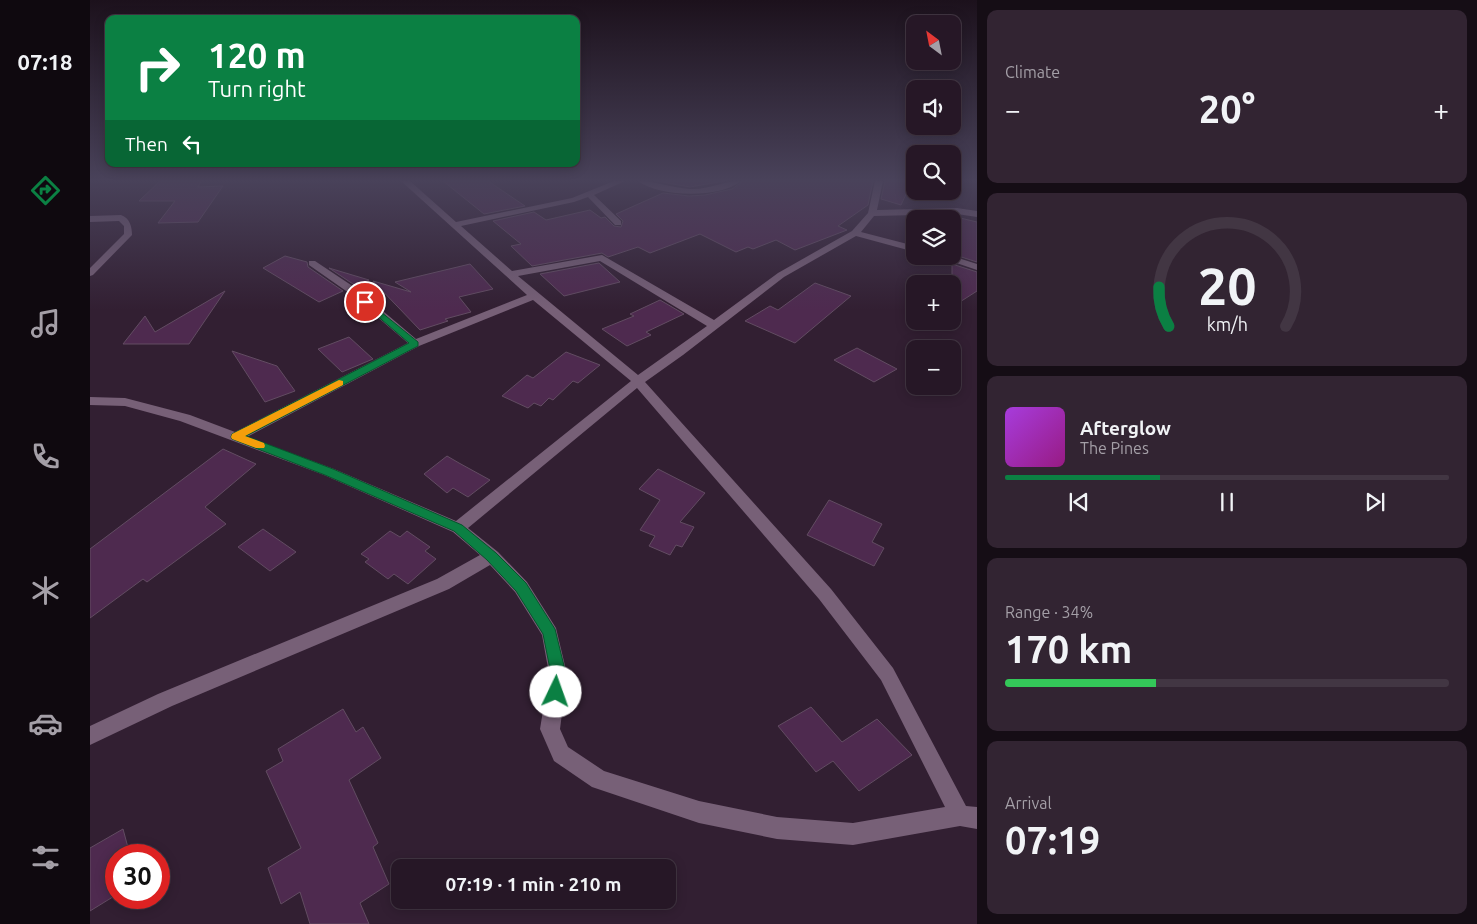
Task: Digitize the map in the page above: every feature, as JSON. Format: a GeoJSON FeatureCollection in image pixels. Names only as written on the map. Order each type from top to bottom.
{"type":"FeatureCollection","features":[{"type":"Feature","properties":{"kind":"street"},"geometry":{"type":"LineString","coordinates":[[90,273],[128,234],[126,224]]}},
{"type":"Feature","properties":{"kind":"street"},"geometry":{"type":"LineString","coordinates":[[454,225],[458,224]]}},
{"type":"Feature","properties":{"kind":"street"},"geometry":{"type":"LineString","coordinates":[[458,528],[638,381],[679,353],[782,274],[855,234],[863,224]]}},
{"type":"Feature","properties":{"kind":"street"},"geometry":{"type":"LineString","coordinates":[[90,401],[125,402],[185,418],[329,472],[458,528],[492,556],[521,587],[550,633],[558,674],[550,729],[561,754],[598,780],[699,812],[777,828],[853,834],[969,817],[887,674],[825,594],[638,381],[534,296],[454,225]]}},
{"type":"Feature","properties":{"kind":"street"},"geometry":{"type":"LineString","coordinates":[[855,234],[906,247]]}},
{"type":"Feature","properties":{"kind":"street"},"geometry":{"type":"LineString","coordinates":[[510,275],[602,258],[714,325]]}},
{"type":"Feature","properties":{"kind":"street"},"geometry":{"type":"LineString","coordinates":[[961,262],[977,266]]}},
{"type":"Feature","properties":{"kind":"street"},"geometry":{"type":"LineString","coordinates":[[312,263],[353,291],[415,344]]}},
{"type":"Feature","properties":{"kind":"street"},"geometry":{"type":"LineString","coordinates":[[236,437],[415,344],[534,296]]}},
{"type":"Feature","properties":{"kind":"street"},"geometry":{"type":"LineString","coordinates":[[90,736],[165,700],[443,584],[492,556]]}},
{"type":"Feature","properties":{"kind":"building"},"geometry":{"type":"Polygon","coordinates":[[[497,224],[612,224],[621,227],[622,224],[841,224],[838,226],[847,230],[795,250],[776,240],[753,249],[748,247],[736,252],[700,234],[650,253],[638,247],[608,257],[602,253],[532,266],[511,246],[521,244],[497,224]]]}},
{"type":"Feature","properties":{"kind":"building"},"geometry":{"type":"Polygon","coordinates":[[[961,224],[977,224],[977,262],[961,257],[961,224]]]}},
{"type":"Feature","properties":{"kind":"building"},"geometry":{"type":"Polygon","coordinates":[[[285,256],[307,262],[308,267],[343,291],[319,302],[263,268],[285,256]]]}},
{"type":"Feature","properties":{"kind":"building"},"geometry":{"type":"Polygon","coordinates":[[[599,263],[620,282],[564,296],[540,274],[599,263]]]}},
{"type":"Feature","properties":{"kind":"building"},"geometry":{"type":"Polygon","coordinates":[[[470,264],[493,289],[459,297],[471,312],[445,319],[448,321],[420,330],[373,281],[411,292],[395,282],[470,264]]]}},
{"type":"Feature","properties":{"kind":"building"},"geometry":{"type":"Polygon","coordinates":[[[952,265],[977,272],[977,291],[961,301],[961,275],[952,275],[952,265]]]}},
{"type":"Feature","properties":{"kind":"building"},"geometry":{"type":"Polygon","coordinates":[[[329,268],[369,280],[356,286],[329,268]]]}},
{"type":"Feature","properties":{"kind":"building"},"geometry":{"type":"Polygon","coordinates":[[[815,283],[851,296],[795,343],[745,321],[770,306],[778,310],[815,283]]]}},
{"type":"Feature","properties":{"kind":"building"},"geometry":{"type":"Polygon","coordinates":[[[225,291],[189,344],[123,344],[145,316],[155,332],[225,291]]]}},
{"type":"Feature","properties":{"kind":"building"},"geometry":{"type":"Polygon","coordinates":[[[660,300],[684,314],[646,332],[651,335],[627,346],[602,329],[634,316],[630,314],[660,300]]]}},
{"type":"Feature","properties":{"kind":"building"},"geometry":{"type":"Polygon","coordinates":[[[349,337],[373,359],[342,372],[318,349],[349,337]]]}},
{"type":"Feature","properties":{"kind":"building"},"geometry":{"type":"Polygon","coordinates":[[[857,348],[897,369],[874,382],[834,360],[857,348]]]}},
{"type":"Feature","properties":{"kind":"building"},"geometry":{"type":"Polygon","coordinates":[[[232,351],[277,366],[295,391],[265,402],[232,351]]]}},
{"type":"Feature","properties":{"kind":"building"},"geometry":{"type":"Polygon","coordinates":[[[566,352],[600,365],[578,383],[573,381],[553,400],[549,398],[541,406],[534,403],[528,408],[502,396],[527,375],[533,378],[566,352]]]}},
{"type":"Feature","properties":{"kind":"building"},"geometry":{"type":"Polygon","coordinates":[[[223,449],[256,464],[205,507],[226,524],[147,582],[143,579],[90,618],[90,549],[223,449]]]}},
{"type":"Feature","properties":{"kind":"building"},"geometry":{"type":"Polygon","coordinates":[[[447,456],[490,480],[468,497],[453,488],[447,493],[424,474],[447,456]]]}},
{"type":"Feature","properties":{"kind":"building"},"geometry":{"type":"Polygon","coordinates":[[[658,469],[705,493],[680,522],[694,527],[682,547],[676,545],[670,555],[649,546],[655,536],[640,530],[660,500],[639,489],[658,469]]]}},
{"type":"Feature","properties":{"kind":"building"},"geometry":{"type":"Polygon","coordinates":[[[829,500],[882,524],[872,542],[884,548],[874,566],[807,535],[829,500]]]}},
{"type":"Feature","properties":{"kind":"building"},"geometry":{"type":"Polygon","coordinates":[[[263,529],[296,552],[270,571],[238,547],[263,529]]]}},
{"type":"Feature","properties":{"kind":"building"},"geometry":{"type":"Polygon","coordinates":[[[390,531],[400,537],[407,531],[430,547],[425,551],[436,559],[408,584],[394,574],[388,579],[365,562],[369,559],[361,554],[390,531]]]}},
{"type":"Feature","properties":{"kind":"building"},"geometry":{"type":"Polygon","coordinates":[[[811,707],[842,742],[877,719],[912,755],[859,791],[833,761],[816,772],[778,726],[811,707]]]}},
{"type":"Feature","properties":{"kind":"building"},"geometry":{"type":"Polygon","coordinates":[[[343,709],[356,732],[363,727],[381,758],[349,780],[378,843],[373,847],[389,884],[360,903],[369,924],[310,924],[300,892],[281,904],[268,868],[301,848],[266,771],[283,761],[278,749],[343,709]]]}},
{"type":"Feature","properties":{"kind":"building"},"geometry":{"type":"Polygon","coordinates":[[[123,829],[127,844],[105,844],[105,902],[90,911],[90,848],[123,829]]]}},
{"type":"Feature","properties":{"kind":"slow traffic"},"geometry":{"type":"LineString","coordinates":[[260,446],[236,437],[339,383]]}},
{"type":"Feature","properties":{"kind":"route"},"geometry":{"type":"LineString","coordinates":[[365,302],[415,344],[236,437],[329,472],[458,528],[492,556],[521,587],[550,633],[558,674],[556,692]]}}]}
